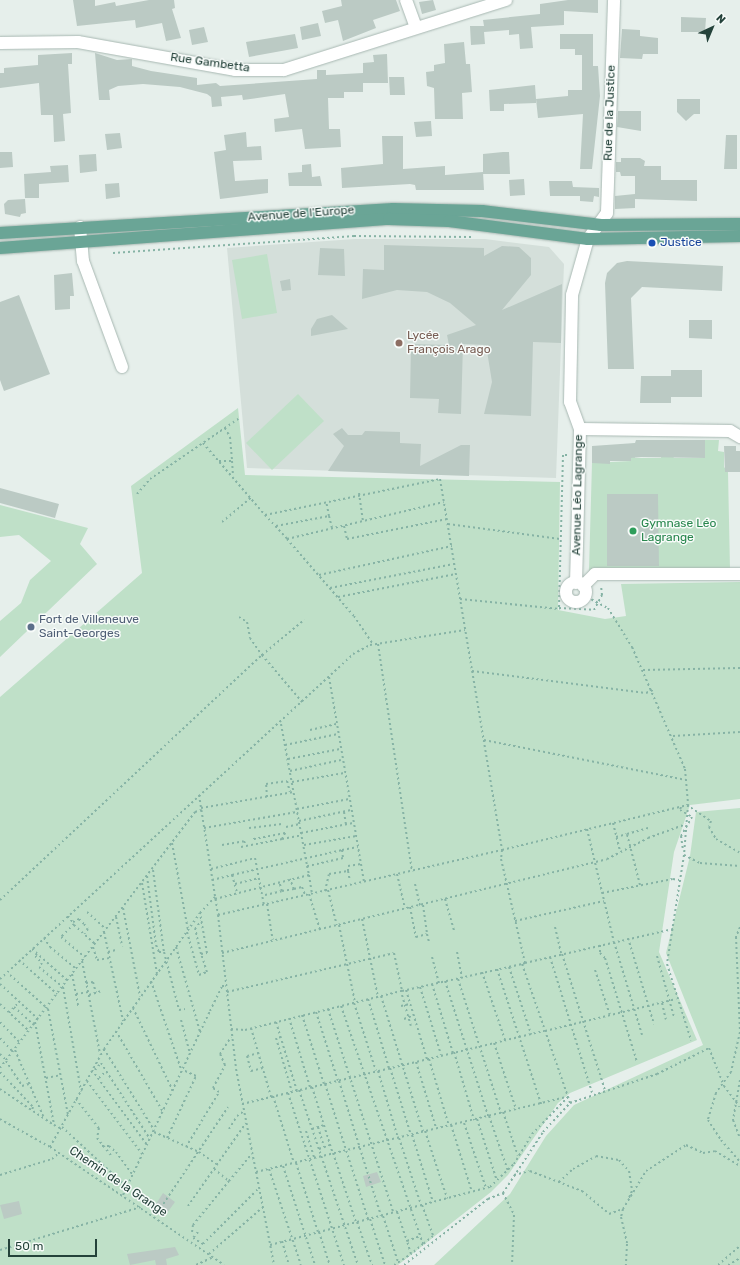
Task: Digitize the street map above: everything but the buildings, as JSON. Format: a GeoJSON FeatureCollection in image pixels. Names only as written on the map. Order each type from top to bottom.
{"type":"FeatureCollection","features":[{"type":"Feature","properties":{"kind":"main road","name":"Avenue de l'Europe"},"geometry":{"type":"LineString","coordinates":[[0,233],[80,227],[424,208],[601,225],[740,224]]}},
{"type":"Feature","properties":{"kind":"main road","name":"Avenue de l'Europe"},"geometry":{"type":"LineString","coordinates":[[0,248],[390,219],[449,221],[588,239],[740,236]]}},
{"type":"Feature","properties":{"kind":"street"},"geometry":{"type":"LineString","coordinates":[[406,0],[416,27]]}},
{"type":"Feature","properties":{"kind":"street","name":"Rue Gambetta"},"geometry":{"type":"LineString","coordinates":[[0,43],[78,42],[235,70],[284,70],[416,27],[506,0]]}},
{"type":"Feature","properties":{"kind":"street","name":"Rue de la Justice"},"geometry":{"type":"LineString","coordinates":[[601,225],[608,213],[614,0]]}},
{"type":"Feature","properties":{"kind":"street","name":"Avenue Léo Lagrange"},"geometry":{"type":"LineString","coordinates":[[581,588],[580,429],[570,402],[572,295],[588,239],[601,225]]}},
{"type":"Feature","properties":{"kind":"street"},"geometry":{"type":"LineString","coordinates":[[80,227],[84,262],[122,367]]}},
{"type":"Feature","properties":{"kind":"street"},"geometry":{"type":"LineString","coordinates":[[580,429],[730,431],[740,437]]}},
{"type":"Feature","properties":{"kind":"street"},"geometry":{"type":"LineString","coordinates":[[581,588],[594,574],[740,574]]}},
{"type":"Feature","properties":{"kind":"path"},"geometry":{"type":"LineString","coordinates":[[105,253],[354,236],[477,237]]}},
{"type":"Feature","properties":{"kind":"path"},"geometry":{"type":"LineString","coordinates":[[137,494],[150,479],[238,419]]}},
{"type":"Feature","properties":{"kind":"path"},"geometry":{"type":"LineString","coordinates":[[225,428],[230,437],[233,477]]}},
{"type":"Feature","properties":{"kind":"path"},"geometry":{"type":"LineString","coordinates":[[203,443],[338,597],[374,644]]}},
{"type":"Feature","properties":{"kind":"path"},"geometry":{"type":"LineString","coordinates":[[218,461],[232,461]]}},
{"type":"Feature","properties":{"kind":"path"},"geometry":{"type":"LineString","coordinates":[[265,515],[359,494],[440,479],[507,884],[525,962]]}},
{"type":"Feature","properties":{"kind":"path"},"geometry":{"type":"LineString","coordinates":[[359,494],[363,521]]}},
{"type":"Feature","properties":{"kind":"path"},"geometry":{"type":"LineString","coordinates":[[222,522],[251,498]]}},
{"type":"Feature","properties":{"kind":"path"},"geometry":{"type":"LineString","coordinates":[[326,501],[332,528]]}},
{"type":"Feature","properties":{"kind":"path"},"geometry":{"type":"LineString","coordinates":[[287,539],[444,502]]}},
{"type":"Feature","properties":{"kind":"path"},"geometry":{"type":"LineString","coordinates":[[276,526],[330,516]]}},
{"type":"Feature","properties":{"kind":"path"},"geometry":{"type":"LineString","coordinates":[[344,526],[346,539],[447,519]]}},
{"type":"Feature","properties":{"kind":"path"},"geometry":{"type":"LineString","coordinates":[[448,524],[560,539]]}},
{"type":"Feature","properties":{"kind":"path"},"geometry":{"type":"LineString","coordinates":[[318,575],[452,546]]}},
{"type":"Feature","properties":{"kind":"path"},"geometry":{"type":"LineString","coordinates":[[330,588],[455,564]]}},
{"type":"Feature","properties":{"kind":"path"},"geometry":{"type":"LineString","coordinates":[[338,597],[456,574]]}},
{"type":"Feature","properties":{"kind":"path"},"geometry":{"type":"LineString","coordinates":[[581,588],[608,608],[653,690],[686,769],[688,804],[684,855],[667,964],[676,999],[692,1040]]}},
{"type":"Feature","properties":{"kind":"path"},"geometry":{"type":"LineString","coordinates":[[460,599],[552,610],[559,608]]}},
{"type":"Feature","properties":{"kind":"path"},"geometry":{"type":"LineString","coordinates":[[239,617],[247,622],[250,638],[262,655],[302,702]]}},
{"type":"Feature","properties":{"kind":"path"},"geometry":{"type":"LineString","coordinates":[[0,900],[262,655],[304,620]]}},
{"type":"Feature","properties":{"kind":"path"},"geometry":{"type":"LineString","coordinates":[[0,979],[199,795],[281,723],[354,654],[374,644],[465,630]]}},
{"type":"Feature","properties":{"kind":"path"},"geometry":{"type":"LineString","coordinates":[[378,644],[412,871]]}},
{"type":"Feature","properties":{"kind":"path"},"geometry":{"type":"LineString","coordinates":[[643,670],[740,668]]}},
{"type":"Feature","properties":{"kind":"path"},"geometry":{"type":"LineString","coordinates":[[472,671],[646,693],[653,690]]}},
{"type":"Feature","properties":{"kind":"path"},"geometry":{"type":"LineString","coordinates":[[329,677],[344,773],[364,882]]}},
{"type":"Feature","properties":{"kind":"path"},"geometry":{"type":"LineString","coordinates":[[281,723],[309,874],[311,894],[320,929]]}},
{"type":"Feature","properties":{"kind":"path"},"geometry":{"type":"LineString","coordinates":[[310,730],[336,724]]}},
{"type":"Feature","properties":{"kind":"path"},"geometry":{"type":"LineString","coordinates":[[673,736],[740,732]]}},
{"type":"Feature","properties":{"kind":"path"},"geometry":{"type":"LineString","coordinates":[[285,745],[338,734]]}},
{"type":"Feature","properties":{"kind":"path"},"geometry":{"type":"LineString","coordinates":[[484,740],[686,780]]}},
{"type":"Feature","properties":{"kind":"path"},"geometry":{"type":"LineString","coordinates":[[288,759],[340,749]]}},
{"type":"Feature","properties":{"kind":"path"},"geometry":{"type":"LineString","coordinates":[[290,770],[342,760]]}},
{"type":"Feature","properties":{"kind":"path"},"geometry":{"type":"LineString","coordinates":[[292,782],[344,773]]}},
{"type":"Feature","properties":{"kind":"path"},"geometry":{"type":"LineString","coordinates":[[267,797],[266,784],[287,781],[290,792]]}},
{"type":"Feature","properties":{"kind":"path"},"geometry":{"type":"LineString","coordinates":[[0,1068],[58,994],[195,812],[201,809],[294,792]]}},
{"type":"Feature","properties":{"kind":"path"},"geometry":{"type":"LineString","coordinates":[[199,795],[218,915],[232,1037],[242,1104],[274,1265]]}},
{"type":"Feature","properties":{"kind":"path"},"geometry":{"type":"LineString","coordinates":[[204,828],[349,799]]}},
{"type":"Feature","properties":{"kind":"path"},"geometry":{"type":"LineString","coordinates":[[218,915],[502,850],[688,804]]}},
{"type":"Feature","properties":{"kind":"path"},"geometry":{"type":"LineString","coordinates":[[688,804],[711,820],[709,827],[716,839],[740,853]]}},
{"type":"Feature","properties":{"kind":"path"},"geometry":{"type":"LineString","coordinates":[[681,806],[680,810],[692,817],[686,828]]}},
{"type":"Feature","properties":{"kind":"path"},"geometry":{"type":"LineString","coordinates":[[286,827],[299,822],[351,810]]}},
{"type":"Feature","properties":{"kind":"path"},"geometry":{"type":"LineString","coordinates":[[344,812],[346,824]]}},
{"type":"Feature","properties":{"kind":"path"},"geometry":{"type":"LineString","coordinates":[[241,847],[353,822]]}},
{"type":"Feature","properties":{"kind":"path"},"geometry":{"type":"LineString","coordinates":[[613,823],[620,852]]}},
{"type":"Feature","properties":{"kind":"path"},"geometry":{"type":"LineString","coordinates":[[249,828],[282,824]]}},
{"type":"Feature","properties":{"kind":"path"},"geometry":{"type":"LineString","coordinates":[[222,953],[594,862],[686,824]]}},
{"type":"Feature","properties":{"kind":"path"},"geometry":{"type":"LineString","coordinates":[[616,837],[648,828]]}},
{"type":"Feature","properties":{"kind":"path"},"geometry":{"type":"LineString","coordinates":[[587,829],[614,942],[642,1035]]}},
{"type":"Feature","properties":{"kind":"path"},"geometry":{"type":"LineString","coordinates":[[253,839],[284,833],[282,839]]}},
{"type":"Feature","properties":{"kind":"path"},"geometry":{"type":"LineString","coordinates":[[627,834],[640,885]]}},
{"type":"Feature","properties":{"kind":"path"},"geometry":{"type":"LineString","coordinates":[[303,845],[356,836]]}},
{"type":"Feature","properties":{"kind":"path"},"geometry":{"type":"LineString","coordinates":[[222,845],[244,841],[246,846]]}},
{"type":"Feature","properties":{"kind":"path"},"geometry":{"type":"LineString","coordinates":[[172,843],[187,931],[199,975],[207,972],[195,929],[202,920]]}},
{"type":"Feature","properties":{"kind":"path"},"geometry":{"type":"LineString","coordinates":[[212,880],[358,847]]}},
{"type":"Feature","properties":{"kind":"path"},"geometry":{"type":"LineString","coordinates":[[307,866],[343,858],[342,850]]}},
{"type":"Feature","properties":{"kind":"path"},"geometry":{"type":"LineString","coordinates":[[684,855],[700,863],[740,866]]}},
{"type":"Feature","properties":{"kind":"path"},"geometry":{"type":"LineString","coordinates":[[211,869],[255,858],[273,940]]}},
{"type":"Feature","properties":{"kind":"path"},"geometry":{"type":"LineString","coordinates":[[350,880],[348,866],[361,864]]}},
{"type":"Feature","properties":{"kind":"path"},"geometry":{"type":"LineString","coordinates":[[153,868],[166,961],[179,1010],[185,1009]]}},
{"type":"Feature","properties":{"kind":"path"},"geometry":{"type":"LineString","coordinates":[[348,871],[329,874],[326,890],[338,925],[355,1002],[421,1205],[433,1236],[411,1254],[394,1265]]}},
{"type":"Feature","properties":{"kind":"path"},"geometry":{"type":"LineString","coordinates":[[50,1147],[100,1055],[140,996],[200,913],[215,898],[309,874]]}},
{"type":"Feature","properties":{"kind":"path"},"geometry":{"type":"LineString","coordinates":[[397,874],[405,908]]}},
{"type":"Feature","properties":{"kind":"path"},"geometry":{"type":"LineString","coordinates":[[232,875],[237,892]]}},
{"type":"Feature","properties":{"kind":"path"},"geometry":{"type":"LineString","coordinates":[[147,876],[156,945],[159,952],[164,952]]}},
{"type":"Feature","properties":{"kind":"path"},"geometry":{"type":"LineString","coordinates":[[235,884],[259,878]]}},
{"type":"Feature","properties":{"kind":"path"},"geometry":{"type":"LineString","coordinates":[[290,879],[294,889]]}},
{"type":"Feature","properties":{"kind":"path"},"geometry":{"type":"LineString","coordinates":[[602,893],[640,885],[680,880]]}},
{"type":"Feature","properties":{"kind":"path"},"geometry":{"type":"LineString","coordinates":[[279,881],[282,891]]}},
{"type":"Feature","properties":{"kind":"path"},"geometry":{"type":"LineString","coordinates":[[142,883],[157,974]]}},
{"type":"Feature","properties":{"kind":"path"},"geometry":{"type":"LineString","coordinates":[[415,884],[422,904],[429,942]]}},
{"type":"Feature","properties":{"kind":"path"},"geometry":{"type":"LineString","coordinates":[[265,895],[302,888],[306,895]]}},
{"type":"Feature","properties":{"kind":"path"},"geometry":{"type":"LineString","coordinates":[[444,899],[454,931]]}},
{"type":"Feature","properties":{"kind":"path"},"geometry":{"type":"LineString","coordinates":[[515,921],[604,901]]}},
{"type":"Feature","properties":{"kind":"path"},"geometry":{"type":"LineString","coordinates":[[410,907],[416,937],[427,934]]}},
{"type":"Feature","properties":{"kind":"path"},"geometry":{"type":"LineString","coordinates":[[123,908],[140,996]]}},
{"type":"Feature","properties":{"kind":"path"},"geometry":{"type":"LineString","coordinates":[[87,912],[106,929]]}},
{"type":"Feature","properties":{"kind":"path"},"geometry":{"type":"LineString","coordinates":[[200,913],[207,953],[201,954]]}},
{"type":"Feature","properties":{"kind":"path"},"geometry":{"type":"LineString","coordinates":[[68,916],[73,924],[96,944]]}},
{"type":"Feature","properties":{"kind":"path"},"geometry":{"type":"LineString","coordinates":[[116,917],[122,946]]}},
{"type":"Feature","properties":{"kind":"path"},"geometry":{"type":"LineString","coordinates":[[84,934],[88,929],[79,919],[61,937],[85,958]]}},
{"type":"Feature","properties":{"kind":"path"},"geometry":{"type":"LineString","coordinates":[[362,919],[379,997],[447,1198]]}},
{"type":"Feature","properties":{"kind":"path"},"geometry":{"type":"LineString","coordinates":[[555,927],[562,954],[605,1090]]}},
{"type":"Feature","properties":{"kind":"path"},"geometry":{"type":"LineString","coordinates":[[740,927],[736,937],[740,1032],[731,1072],[710,1107],[708,1120],[720,1140],[729,1146],[740,1162]]}},
{"type":"Feature","properties":{"kind":"path"},"geometry":{"type":"LineString","coordinates":[[231,1028],[251,1028],[482,972],[672,929]]}},
{"type":"Feature","properties":{"kind":"path"},"geometry":{"type":"LineString","coordinates":[[104,932],[123,1021]]}},
{"type":"Feature","properties":{"kind":"path"},"geometry":{"type":"LineString","coordinates":[[44,938],[50,947],[76,969]]}},
{"type":"Feature","properties":{"kind":"path"},"geometry":{"type":"LineString","coordinates":[[628,938],[654,1024]]}},
{"type":"Feature","properties":{"kind":"path"},"geometry":{"type":"LineString","coordinates":[[600,945],[600,953],[605,958],[637,1062]]}},
{"type":"Feature","properties":{"kind":"path"},"geometry":{"type":"LineString","coordinates":[[93,947],[97,960],[109,958]]}},
{"type":"Feature","properties":{"kind":"path"},"geometry":{"type":"LineString","coordinates":[[176,947],[200,1033]]}},
{"type":"Feature","properties":{"kind":"path"},"geometry":{"type":"LineString","coordinates":[[32,949],[68,980]]}},
{"type":"Feature","properties":{"kind":"path"},"geometry":{"type":"LineString","coordinates":[[108,952],[116,950]]}},
{"type":"Feature","properties":{"kind":"path"},"geometry":{"type":"LineString","coordinates":[[457,952],[462,977]]}},
{"type":"Feature","properties":{"kind":"path"},"geometry":{"type":"LineString","coordinates":[[227,992],[394,953],[402,991]]}},
{"type":"Feature","properties":{"kind":"path"},"geometry":{"type":"LineString","coordinates":[[37,954],[35,956],[42,963],[39,967],[63,987],[81,1091]]}},
{"type":"Feature","properties":{"kind":"path"},"geometry":{"type":"LineString","coordinates":[[657,956],[674,1018]]}},
{"type":"Feature","properties":{"kind":"path"},"geometry":{"type":"LineString","coordinates":[[432,957],[439,983]]}},
{"type":"Feature","properties":{"kind":"path"},"geometry":{"type":"LineString","coordinates":[[550,957],[592,1093]]}},
{"type":"Feature","properties":{"kind":"path"},"geometry":{"type":"LineString","coordinates":[[20,960],[58,994]]}},
{"type":"Feature","properties":{"kind":"path"},"geometry":{"type":"LineString","coordinates":[[82,961],[100,1055]]}},
{"type":"Feature","properties":{"kind":"path"},"geometry":{"type":"LineString","coordinates":[[522,964],[570,1103]]}},
{"type":"Feature","properties":{"kind":"path"},"geometry":{"type":"LineString","coordinates":[[509,967],[531,1034]]}},
{"type":"Feature","properties":{"kind":"path"},"geometry":{"type":"LineString","coordinates":[[497,969],[541,1104]]}},
{"type":"Feature","properties":{"kind":"path"},"geometry":{"type":"LineString","coordinates":[[595,970],[610,1015]]}},
{"type":"Feature","properties":{"kind":"path"},"geometry":{"type":"LineString","coordinates":[[482,972],[505,1040]]}},
{"type":"Feature","properties":{"kind":"path"},"geometry":{"type":"LineString","coordinates":[[72,974],[78,1006]]}},
{"type":"Feature","properties":{"kind":"path"},"geometry":{"type":"LineString","coordinates":[[10,975],[47,1007],[68,1116]]}},
{"type":"Feature","properties":{"kind":"path"},"geometry":{"type":"LineString","coordinates":[[458,978],[502,1113],[518,1156]]}},
{"type":"Feature","properties":{"kind":"path"},"geometry":{"type":"LineString","coordinates":[[445,981],[508,1171]]}},
{"type":"Feature","properties":{"kind":"path"},"geometry":{"type":"LineString","coordinates":[[86,983],[93,982],[96,993]]}},
{"type":"Feature","properties":{"kind":"path"},"geometry":{"type":"LineString","coordinates":[[151,982],[182,1071]]}},
{"type":"Feature","properties":{"kind":"path"},"geometry":{"type":"LineString","coordinates":[[0,984],[38,1019]]}},
{"type":"Feature","properties":{"kind":"path"},"geometry":{"type":"LineString","coordinates":[[432,984],[474,1120]]}},
{"type":"Feature","properties":{"kind":"path"},"geometry":{"type":"LineString","coordinates":[[123,1195],[222,986],[226,986]]}},
{"type":"Feature","properties":{"kind":"path"},"geometry":{"type":"LineString","coordinates":[[420,987],[441,1056]]}},
{"type":"Feature","properties":{"kind":"path"},"geometry":{"type":"LineString","coordinates":[[406,990],[472,1192]]}},
{"type":"Feature","properties":{"kind":"path"},"geometry":{"type":"LineString","coordinates":[[76,994],[102,992]]}},
{"type":"Feature","properties":{"kind":"path"},"geometry":{"type":"LineString","coordinates":[[402,995],[411,1026]]}},
{"type":"Feature","properties":{"kind":"path"},"geometry":{"type":"LineString","coordinates":[[368,999],[433,1202]]}},
{"type":"Feature","properties":{"kind":"path"},"geometry":{"type":"LineString","coordinates":[[242,1104],[676,999]]}},
{"type":"Feature","properties":{"kind":"path"},"geometry":{"type":"LineString","coordinates":[[9,1013],[19,1002]]}},
{"type":"Feature","properties":{"kind":"path"},"geometry":{"type":"LineString","coordinates":[[662,1003],[666,1020]]}},
{"type":"Feature","properties":{"kind":"path"},"geometry":{"type":"LineString","coordinates":[[0,1004],[29,1031]]}},
{"type":"Feature","properties":{"kind":"path"},"geometry":{"type":"LineString","coordinates":[[401,1006],[410,1004]]}},
{"type":"Feature","properties":{"kind":"path"},"geometry":{"type":"LineString","coordinates":[[341,1006],[363,1075],[423,1244]]}},
{"type":"Feature","properties":{"kind":"path"},"geometry":{"type":"LineString","coordinates":[[14,1008],[34,1024],[54,1124]]}},
{"type":"Feature","properties":{"kind":"path"},"geometry":{"type":"LineString","coordinates":[[133,1008],[173,1091]]}},
{"type":"Feature","properties":{"kind":"path"},"geometry":{"type":"LineString","coordinates":[[328,1009],[395,1212],[411,1254]]}},
{"type":"Feature","properties":{"kind":"path"},"geometry":{"type":"LineString","coordinates":[[316,1012],[398,1262]]}},
{"type":"Feature","properties":{"kind":"path"},"geometry":{"type":"LineString","coordinates":[[302,1015],[385,1265]]}},
{"type":"Feature","properties":{"kind":"path"},"geometry":{"type":"LineString","coordinates":[[404,1018],[414,1015]]}},
{"type":"Feature","properties":{"kind":"path"},"geometry":{"type":"LineString","coordinates":[[289,1018],[333,1154],[372,1265]]}},
{"type":"Feature","properties":{"kind":"path"},"geometry":{"type":"LineString","coordinates":[[181,1020],[190,1054]]}},
{"type":"Feature","properties":{"kind":"path"},"geometry":{"type":"LineString","coordinates":[[0,1022],[20,1043]]}},
{"type":"Feature","properties":{"kind":"path"},"geometry":{"type":"LineString","coordinates":[[276,1022],[358,1265]]}},
{"type":"Feature","properties":{"kind":"path"},"geometry":{"type":"LineString","coordinates":[[251,1028],[272,1097],[330,1265]]}},
{"type":"Feature","properties":{"kind":"path"},"geometry":{"type":"LineString","coordinates":[[116,1031],[163,1112]]}},
{"type":"Feature","properties":{"kind":"path"},"geometry":{"type":"LineString","coordinates":[[186,1147],[219,1092],[213,1088],[225,1065],[220,1054],[232,1037]]}},
{"type":"Feature","properties":{"kind":"path"},"geometry":{"type":"LineString","coordinates":[[281,1037],[276,1038],[292,1092]]}},
{"type":"Feature","properties":{"kind":"path"},"geometry":{"type":"LineString","coordinates":[[0,1038],[13,1052]]}},
{"type":"Feature","properties":{"kind":"path"},"geometry":{"type":"LineString","coordinates":[[494,1043],[516,1109]]}},
{"type":"Feature","properties":{"kind":"path"},"geometry":{"type":"LineString","coordinates":[[404,1265],[488,1199],[503,1193],[543,1132],[570,1103],[592,1093],[657,1074],[709,1048],[723,1084],[736,1099],[740,1107]]}},
{"type":"Feature","properties":{"kind":"path"},"geometry":{"type":"LineString","coordinates":[[104,1049],[154,1131],[199,1152],[216,1165]]}},
{"type":"Feature","properties":{"kind":"path"},"geometry":{"type":"LineString","coordinates":[[15,1050],[44,1118]]}},
{"type":"Feature","properties":{"kind":"path"},"geometry":{"type":"LineString","coordinates":[[259,1053],[247,1056],[252,1071],[263,1068]]}},
{"type":"Feature","properties":{"kind":"path"},"geometry":{"type":"LineString","coordinates":[[0,1054],[22,1086],[29,1084]]}},
{"type":"Feature","properties":{"kind":"path"},"geometry":{"type":"LineString","coordinates":[[416,1062],[436,1128]]}},
{"type":"Feature","properties":{"kind":"path"},"geometry":{"type":"LineString","coordinates":[[93,1070],[101,1063],[150,1139]]}},
{"type":"Feature","properties":{"kind":"path"},"geometry":{"type":"LineString","coordinates":[[93,1070],[147,1145]]}},
{"type":"Feature","properties":{"kind":"path"},"geometry":{"type":"LineString","coordinates":[[100,1078],[106,1071]]}},
{"type":"Feature","properties":{"kind":"path"},"geometry":{"type":"LineString","coordinates":[[167,1138],[196,1076],[182,1071]]}},
{"type":"Feature","properties":{"kind":"path"},"geometry":{"type":"LineString","coordinates":[[0,1072],[33,1107],[32,1110]]}},
{"type":"Feature","properties":{"kind":"path"},"geometry":{"type":"LineString","coordinates":[[46,1078],[61,1075]]}},
{"type":"Feature","properties":{"kind":"path"},"geometry":{"type":"LineString","coordinates":[[740,1080],[733,1120],[740,1138]]}},
{"type":"Feature","properties":{"kind":"path"},"geometry":{"type":"LineString","coordinates":[[86,1081],[143,1155]]}},
{"type":"Feature","properties":{"kind":"path"},"geometry":{"type":"LineString","coordinates":[[0,1089],[61,1128],[127,1188]]}},
{"type":"Feature","properties":{"kind":"path"},"geometry":{"type":"LineString","coordinates":[[288,1093],[308,1160],[344,1265]]}},
{"type":"Feature","properties":{"kind":"path"},"geometry":{"type":"LineString","coordinates":[[256,1172],[568,1097]]}},
{"type":"Feature","properties":{"kind":"path"},"geometry":{"type":"LineString","coordinates":[[270,1245],[486,1188],[498,1182],[508,1171],[532,1134],[568,1097]]}},
{"type":"Feature","properties":{"kind":"path"},"geometry":{"type":"LineString","coordinates":[[76,1099],[99,1128],[97,1138],[102,1146],[111,1155]]}},
{"type":"Feature","properties":{"kind":"path"},"geometry":{"type":"LineString","coordinates":[[158,1212],[228,1107]]}},
{"type":"Feature","properties":{"kind":"path"},"geometry":{"type":"LineString","coordinates":[[229,1129],[237,1116],[244,1111]]}},
{"type":"Feature","properties":{"kind":"path","name":"Chemin de la Grange"},"geometry":{"type":"LineString","coordinates":[[0,1119],[50,1147],[123,1195],[224,1265]]}},
{"type":"Feature","properties":{"kind":"path"},"geometry":{"type":"LineString","coordinates":[[477,1119],[498,1182]]}},
{"type":"Feature","properties":{"kind":"path"},"geometry":{"type":"LineString","coordinates":[[464,1122],[486,1188]]}},
{"type":"Feature","properties":{"kind":"path"},"geometry":{"type":"LineString","coordinates":[[188,1206],[246,1123]]}},
{"type":"Feature","properties":{"kind":"path"},"geometry":{"type":"LineString","coordinates":[[312,1129],[324,1125]]}},
{"type":"Feature","properties":{"kind":"path"},"geometry":{"type":"LineString","coordinates":[[318,1127],[324,1147]]}},
{"type":"Feature","properties":{"kind":"path"},"geometry":{"type":"LineString","coordinates":[[306,1131],[314,1158]]}},
{"type":"Feature","properties":{"kind":"path"},"geometry":{"type":"LineString","coordinates":[[319,1149],[330,1145]]}},
{"type":"Feature","properties":{"kind":"path"},"geometry":{"type":"LineString","coordinates":[[514,1175],[530,1171],[582,1191],[609,1214],[624,1209],[646,1170],[686,1145],[703,1153],[715,1151],[740,1166]]}},
{"type":"Feature","properties":{"kind":"path"},"geometry":{"type":"LineString","coordinates":[[102,1146],[109,1146],[116,1152],[133,1175]]}},
{"type":"Feature","properties":{"kind":"path"},"geometry":{"type":"LineString","coordinates":[[0,1175],[52,1159],[59,1153]]}},
{"type":"Feature","properties":{"kind":"path"},"geometry":{"type":"LineString","coordinates":[[192,1232],[193,1225],[252,1154]]}},
{"type":"Feature","properties":{"kind":"path"},"geometry":{"type":"LineString","coordinates":[[559,1182],[573,1169],[596,1156],[619,1160],[629,1171],[632,1190],[621,1217],[627,1244],[626,1265]]}},
{"type":"Feature","properties":{"kind":"path"},"geometry":{"type":"LineString","coordinates":[[283,1166],[315,1265]]}},
{"type":"Feature","properties":{"kind":"path"},"geometry":{"type":"LineString","coordinates":[[214,1169],[229,1181]]}},
{"type":"Feature","properties":{"kind":"path"},"geometry":{"type":"LineString","coordinates":[[269,1169],[301,1265]]}},
{"type":"Feature","properties":{"kind":"path"},"geometry":{"type":"LineString","coordinates":[[198,1232],[193,1238],[203,1244],[259,1188]]}},
{"type":"Feature","properties":{"kind":"path"},"geometry":{"type":"LineString","coordinates":[[503,1193],[514,1215],[512,1265]]}},
{"type":"Feature","properties":{"kind":"path"},"geometry":{"type":"LineString","coordinates":[[0,1250],[141,1208]]}},
{"type":"Feature","properties":{"kind":"path"},"geometry":{"type":"LineString","coordinates":[[209,1254],[262,1208]]}},
{"type":"Feature","properties":{"kind":"path"},"geometry":{"type":"LineString","coordinates":[[407,1241],[420,1236]]}},
{"type":"Feature","properties":{"kind":"path"},"geometry":{"type":"LineString","coordinates":[[282,1241],[289,1265]]}},
{"type":"Feature","properties":{"kind":"path"},"geometry":{"type":"LineString","coordinates":[[718,1265],[740,1246]]}},
{"type":"Feature","properties":{"kind":"path"},"geometry":{"type":"LineString","coordinates":[[196,1265],[213,1257]]}},
{"type":"Feature","properties":{"kind":"path"},"geometry":{"type":"LineString","coordinates":[[728,1265],[740,1258]]}},
{"type":"Feature","properties":{"kind":"shaded area","name":"Lycée François Arago"},"geometry":{"type":"Polygon","coordinates":[[[355,239],[485,239],[549,247],[564,264],[556,478],[247,468],[227,248],[355,239]]]}},
{"type":"Feature","properties":{"kind":"green space"},"geometry":{"type":"Polygon","coordinates":[[[267,254],[277,313],[242,319],[232,260],[267,254]]]}},
{"type":"Feature","properties":{"kind":"green space"},"geometry":{"type":"Polygon","coordinates":[[[298,394],[324,421],[272,470],[246,443],[298,394]]]}},
{"type":"Feature","properties":{"kind":"green space"},"geometry":{"type":"Polygon","coordinates":[[[238,408],[245,475],[560,482],[558,610],[605,619],[626,616],[621,584],[740,582],[740,799],[690,805],[674,852],[659,952],[697,1040],[570,1093],[558,1103],[508,1175],[491,1192],[398,1265],[0,1265],[0,697],[142,573],[131,486],[238,408]]]}},
{"type":"Feature","properties":{"kind":"green space"},"geometry":{"type":"Polygon","coordinates":[[[662,440],[674,458],[705,458],[705,440],[719,440],[718,451],[724,452],[724,467],[728,472],[730,569],[589,570],[592,463],[631,461],[631,444],[635,443],[635,458],[661,458],[662,440]]]}},
{"type":"Feature","properties":{"kind":"green space"},"geometry":{"type":"Polygon","coordinates":[[[0,505],[88,528],[80,544],[97,564],[0,657],[0,621],[21,603],[30,580],[51,561],[19,535],[0,537],[0,505]]]}},
{"type":"Feature","properties":{"kind":"green space"},"geometry":{"type":"Polygon","coordinates":[[[740,808],[740,1265],[434,1265],[510,1194],[546,1136],[574,1105],[703,1045],[666,953],[690,856],[696,812],[740,808]]]}},
{"type":"Feature","properties":{"kind":"place","name":"Justice"},"geometry":{"type":"Point","coordinates":[652,243]}},
{"type":"Feature","properties":{"kind":"place","name":"Lycée François Arago"},"geometry":{"type":"Point","coordinates":[399,343]}},
{"type":"Feature","properties":{"kind":"place","name":"Gymnase Léo Lagrange"},"geometry":{"type":"Point","coordinates":[633,531]}},
{"type":"Feature","properties":{"kind":"place","name":"Fort de Villeneuve Saint-Georges"},"geometry":{"type":"Point","coordinates":[31,627]}}]}
